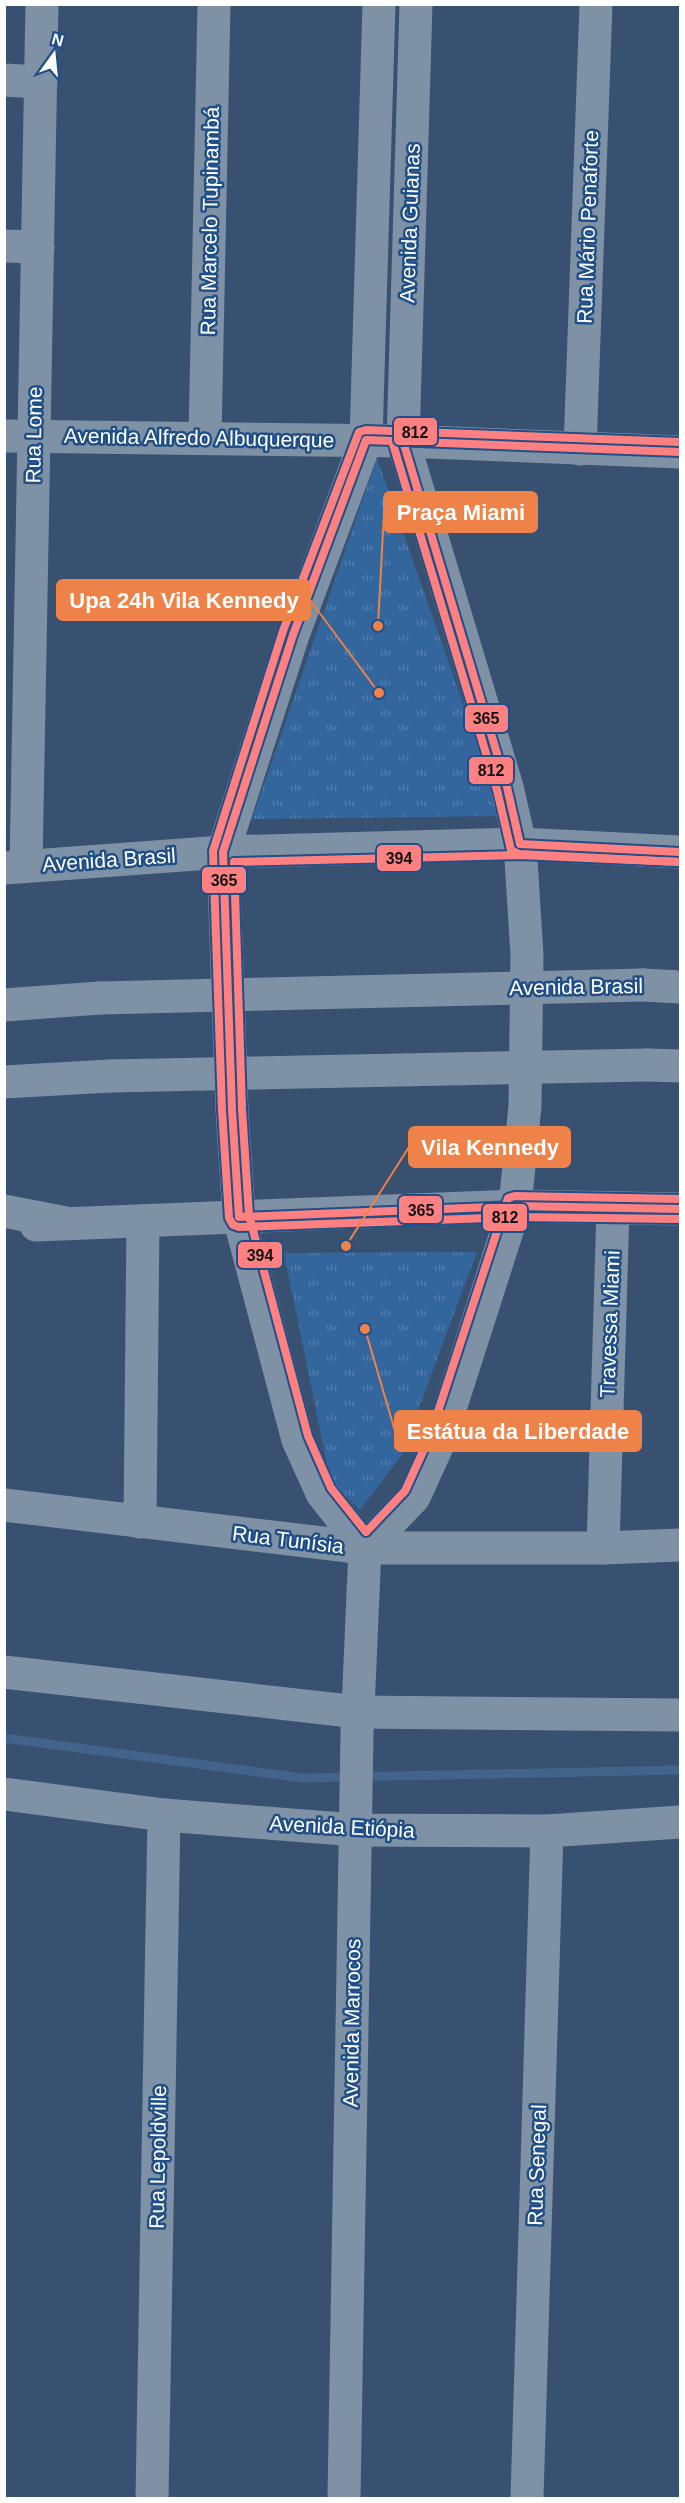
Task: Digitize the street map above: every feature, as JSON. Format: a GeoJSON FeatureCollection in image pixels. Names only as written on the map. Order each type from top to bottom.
{"type":"FeatureCollection","features":[{"type":"Feature","properties":{"kind":"highway","name":"Avenida Brasil"},"geometry":{"type":"LineString","coordinates":[[4,1005],[100,998],[643,985],[681,987]]}},
{"type":"Feature","properties":{"kind":"highway"},"geometry":{"type":"LineString","coordinates":[[4,1082],[111,1076],[681,1066]]}},
{"type":"Feature","properties":{"kind":"highway"},"geometry":{"type":"LineString","coordinates":[[4,1211],[66,1223]]}},
{"type":"Feature","properties":{"kind":"street","name":"Rua Lome"},"geometry":{"type":"LineString","coordinates":[[15,867],[19,436],[38,247],[42,4]]}},
{"type":"Feature","properties":{"kind":"street","name":"Rua Marcelo Tupinambá"},"geometry":{"type":"LineString","coordinates":[[205,438],[214,4]]}},
{"type":"Feature","properties":{"kind":"street","name":"Avenida Guianas"},"geometry":{"type":"LineString","coordinates":[[379,4],[366,440],[293,635],[223,852],[232,1110],[239,1217],[298,1440],[322,1493],[365,1548],[414,1497],[440,1440],[515,1206],[525,1106],[526,955],[520,844],[507,787],[403,441],[416,4]]}},
{"type":"Feature","properties":{"kind":"street","name":"Rua Mário Penaforte"},"geometry":{"type":"LineString","coordinates":[[580,449],[596,4]]}},
{"type":"Feature","properties":{"kind":"street"},"geometry":{"type":"LineString","coordinates":[[4,81],[41,82]]}},
{"type":"Feature","properties":{"kind":"street"},"geometry":{"type":"LineString","coordinates":[[4,246],[38,247]]}},
{"type":"Feature","properties":{"kind":"street","name":"Avenida Alfredo Albuquerque"},"geometry":{"type":"LineString","coordinates":[[19,436],[366,440],[681,452]]}},
{"type":"Feature","properties":{"kind":"street","name":"Avenida Brasil"},"geometry":{"type":"LineString","coordinates":[[15,867],[223,852],[520,844],[681,852]]}},
{"type":"Feature","properties":{"kind":"street"},"geometry":{"type":"LineString","coordinates":[[4,1227],[515,1206],[681,1209]]}},
{"type":"Feature","properties":{"kind":"street","name":"Travessa Miami"},"geometry":{"type":"LineString","coordinates":[[603,1548],[613,1208]]}},
{"type":"Feature","properties":{"kind":"street"},"geometry":{"type":"LineString","coordinates":[[140,1522],[142,1221]]}},
{"type":"Feature","properties":{"kind":"street","name":"Rua Tunísia"},"geometry":{"type":"LineString","coordinates":[[4,1505],[365,1548],[603,1548],[681,1545]]}},
{"type":"Feature","properties":{"kind":"street","name":"Avenida Marrocos"},"geometry":{"type":"LineString","coordinates":[[344,2499],[358,1722],[365,1548]]}},
{"type":"Feature","properties":{"kind":"street"},"geometry":{"type":"LineString","coordinates":[[4,1672],[358,1722],[681,1715]]}},
{"type":"Feature","properties":{"kind":"street","name":"Avenida Etiópia"},"geometry":{"type":"LineString","coordinates":[[4,1794],[164,1815],[356,1818],[547,1832],[681,1822]]}},
{"type":"Feature","properties":{"kind":"street","name":"Rua Lepoldville"},"geometry":{"type":"LineString","coordinates":[[152,2499],[164,1815]]}},
{"type":"Feature","properties":{"kind":"street","name":"Rua Senegal"},"geometry":{"type":"LineString","coordinates":[[526,2499],[547,1832]]}},
{"type":"Feature","properties":{"kind":"green space"},"geometry":{"type":"Polygon","coordinates":[[[377,458],[495,795],[499,816],[252,819],[377,458]]]}},
{"type":"Feature","properties":{"kind":"green space"},"geometry":{"type":"Polygon","coordinates":[[[477,1252],[401,1456],[360,1510],[330,1479],[284,1253],[477,1252]]]}},
{"type":"Feature","properties":{"kind":"waterway"},"geometry":{"type":"LineString","coordinates":[[4,1738],[303,1778],[680,1770]]}},
{"type":"Feature","properties":{"kind":"transit line","name":"812"},"geometry":{"type":"LineString","coordinates":[[680,442],[366,430],[359,432],[283,631],[213,851],[222,1110],[229,1218],[233,1225],[239,1227],[515,1217],[680,1219]]}},
{"type":"Feature","properties":{"kind":"transit line","name":"365"},"geometry":{"type":"LineString","coordinates":[[680,452],[366,440],[293,635],[223,852],[232,1110],[239,1217],[515,1206],[680,1209]]}},
{"type":"Feature","properties":{"kind":"transit line","name":"365"},"geometry":{"type":"LineString","coordinates":[[403,441],[507,787],[520,844],[680,852]]}},
{"type":"Feature","properties":{"kind":"transit line","name":"812"},"geometry":{"type":"LineString","coordinates":[[393,444],[497,790],[511,850],[519,854],[679,862]]}},
{"type":"Feature","properties":{"kind":"transit line","name":"394"},"geometry":{"type":"LineString","coordinates":[[679,862],[520,855],[234,862],[242,1109],[249,1215],[308,1436],[331,1488],[366,1532],[405,1491],[430,1436],[508,1198],[515,1196],[680,1199]]}},
{"type":"Feature","properties":{"kind":"place","name":"Praça Miami"},"geometry":{"type":"Point","coordinates":[378,626]}},
{"type":"Feature","properties":{"kind":"place","name":"Upa 24h Vila Kennedy"},"geometry":{"type":"Point","coordinates":[379,693]}},
{"type":"Feature","properties":{"kind":"place","name":"Vila Kennedy"},"geometry":{"type":"Point","coordinates":[346,1246]}},
{"type":"Feature","properties":{"kind":"place","name":"Estátua da Liberdade"},"geometry":{"type":"Point","coordinates":[365,1329]}}]}
